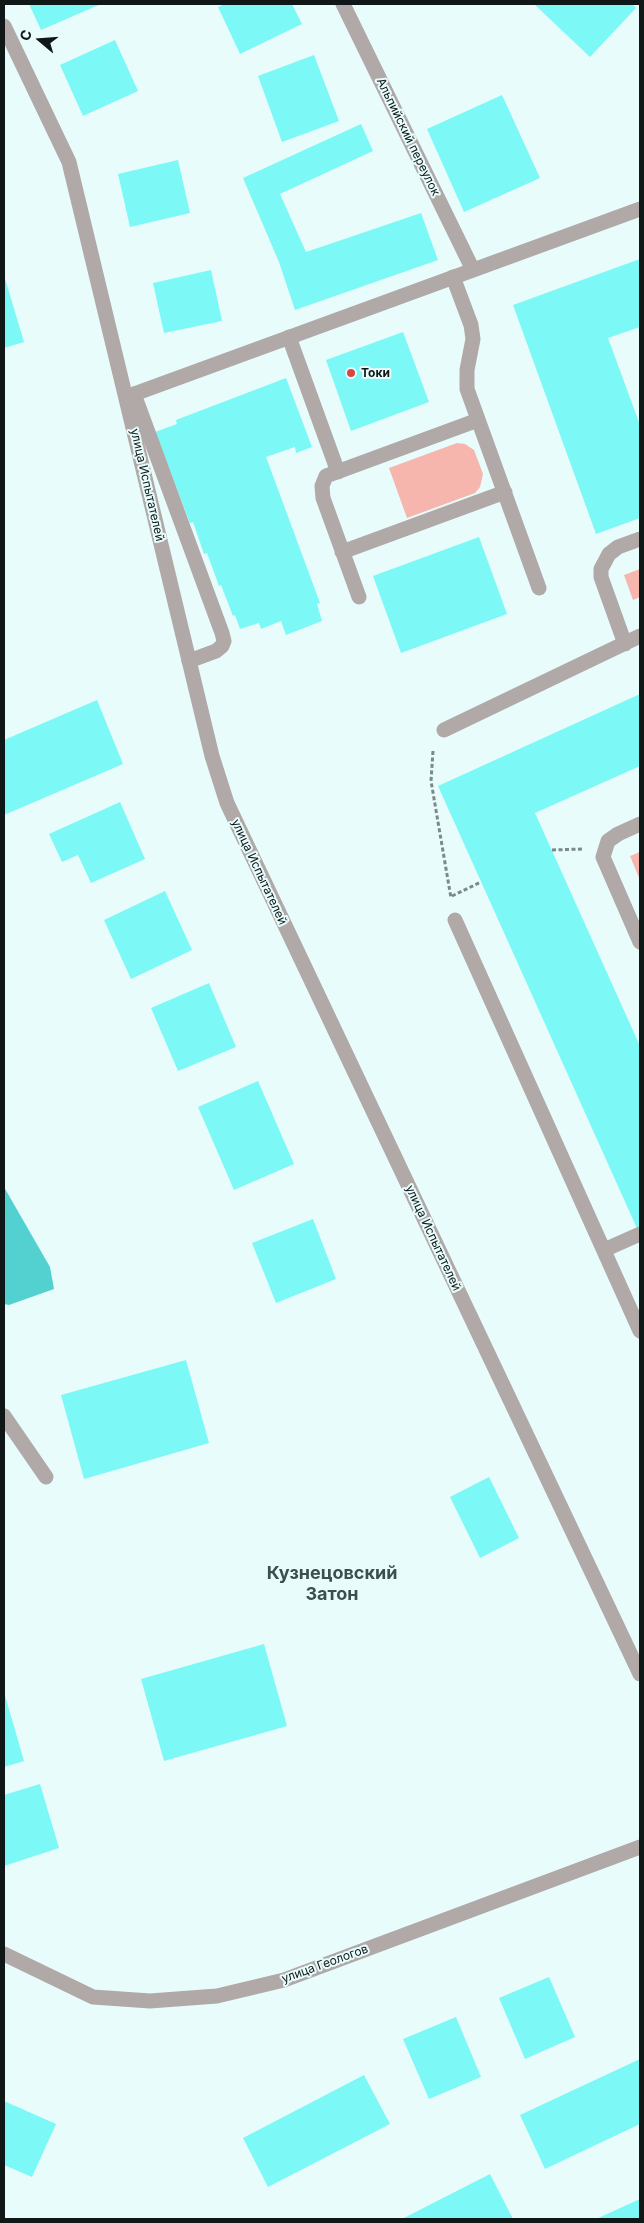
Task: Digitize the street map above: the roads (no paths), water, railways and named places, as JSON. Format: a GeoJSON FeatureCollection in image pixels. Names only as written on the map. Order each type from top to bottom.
{"type":"FeatureCollection","features":[{"type":"Feature","properties":{"kind":"street","name":"Альпийский переулок"},"geometry":{"type":"LineString","coordinates":[[343,4],[473,270]]}},
{"type":"Feature","properties":{"kind":"street","name":"улица Испытателей"},"geometry":{"type":"LineString","coordinates":[[4,26],[69,162],[130,396],[212,756],[237,826],[640,1674]]}},
{"type":"Feature","properties":{"kind":"street"},"geometry":{"type":"LineString","coordinates":[[189,661],[216,651],[222,646],[224,641],[130,396],[640,209]]}},
{"type":"Feature","properties":{"kind":"street"},"geometry":{"type":"LineString","coordinates":[[453,277],[471,325],[472,350],[466,380],[467,390],[539,588]]}},
{"type":"Feature","properties":{"kind":"street"},"geometry":{"type":"LineString","coordinates":[[288,338],[338,472]]}},
{"type":"Feature","properties":{"kind":"street"},"geometry":{"type":"LineString","coordinates":[[359,597],[322,493],[322,486],[326,476],[478,420]]}},
{"type":"Feature","properties":{"kind":"street"},"geometry":{"type":"LineString","coordinates":[[342,552],[505,492]]}},
{"type":"Feature","properties":{"kind":"street"},"geometry":{"type":"LineString","coordinates":[[625,644],[601,577],[601,569],[603,561],[608,554],[618,547],[640,539]]}},
{"type":"Feature","properties":{"kind":"street"},"geometry":{"type":"LineString","coordinates":[[444,730],[640,636]]}},
{"type":"Feature","properties":{"kind":"street"},"geometry":{"type":"LineString","coordinates":[[640,824],[608,841],[603,857],[640,942]]}},
{"type":"Feature","properties":{"kind":"street"},"geometry":{"type":"LineString","coordinates":[[455,920],[640,1331]]}},
{"type":"Feature","properties":{"kind":"street"},"geometry":{"type":"LineString","coordinates":[[604,1250],[640,1234]]}},
{"type":"Feature","properties":{"kind":"street"},"geometry":{"type":"LineString","coordinates":[[4,1416],[46,1478]]}},
{"type":"Feature","properties":{"kind":"street","name":"улица Геологов"},"geometry":{"type":"LineString","coordinates":[[4,1954],[93,1996],[150,2001],[218,1996],[284,1980],[640,1847]]}},
{"type":"Feature","properties":{"kind":"water"},"geometry":{"type":"Polygon","coordinates":[[[4,1187],[50,1267],[54,1289],[9,1305],[4,1304],[4,1187]]]}},
{"type":"Feature","properties":{"kind":"place","name":"Токи"},"geometry":{"type":"Point","coordinates":[351,373]}},
{"type":"Feature","properties":{"kind":"district","name":"Кузнецовский Затон"},"geometry":{"type":"Point","coordinates":[332,1584]}}]}
